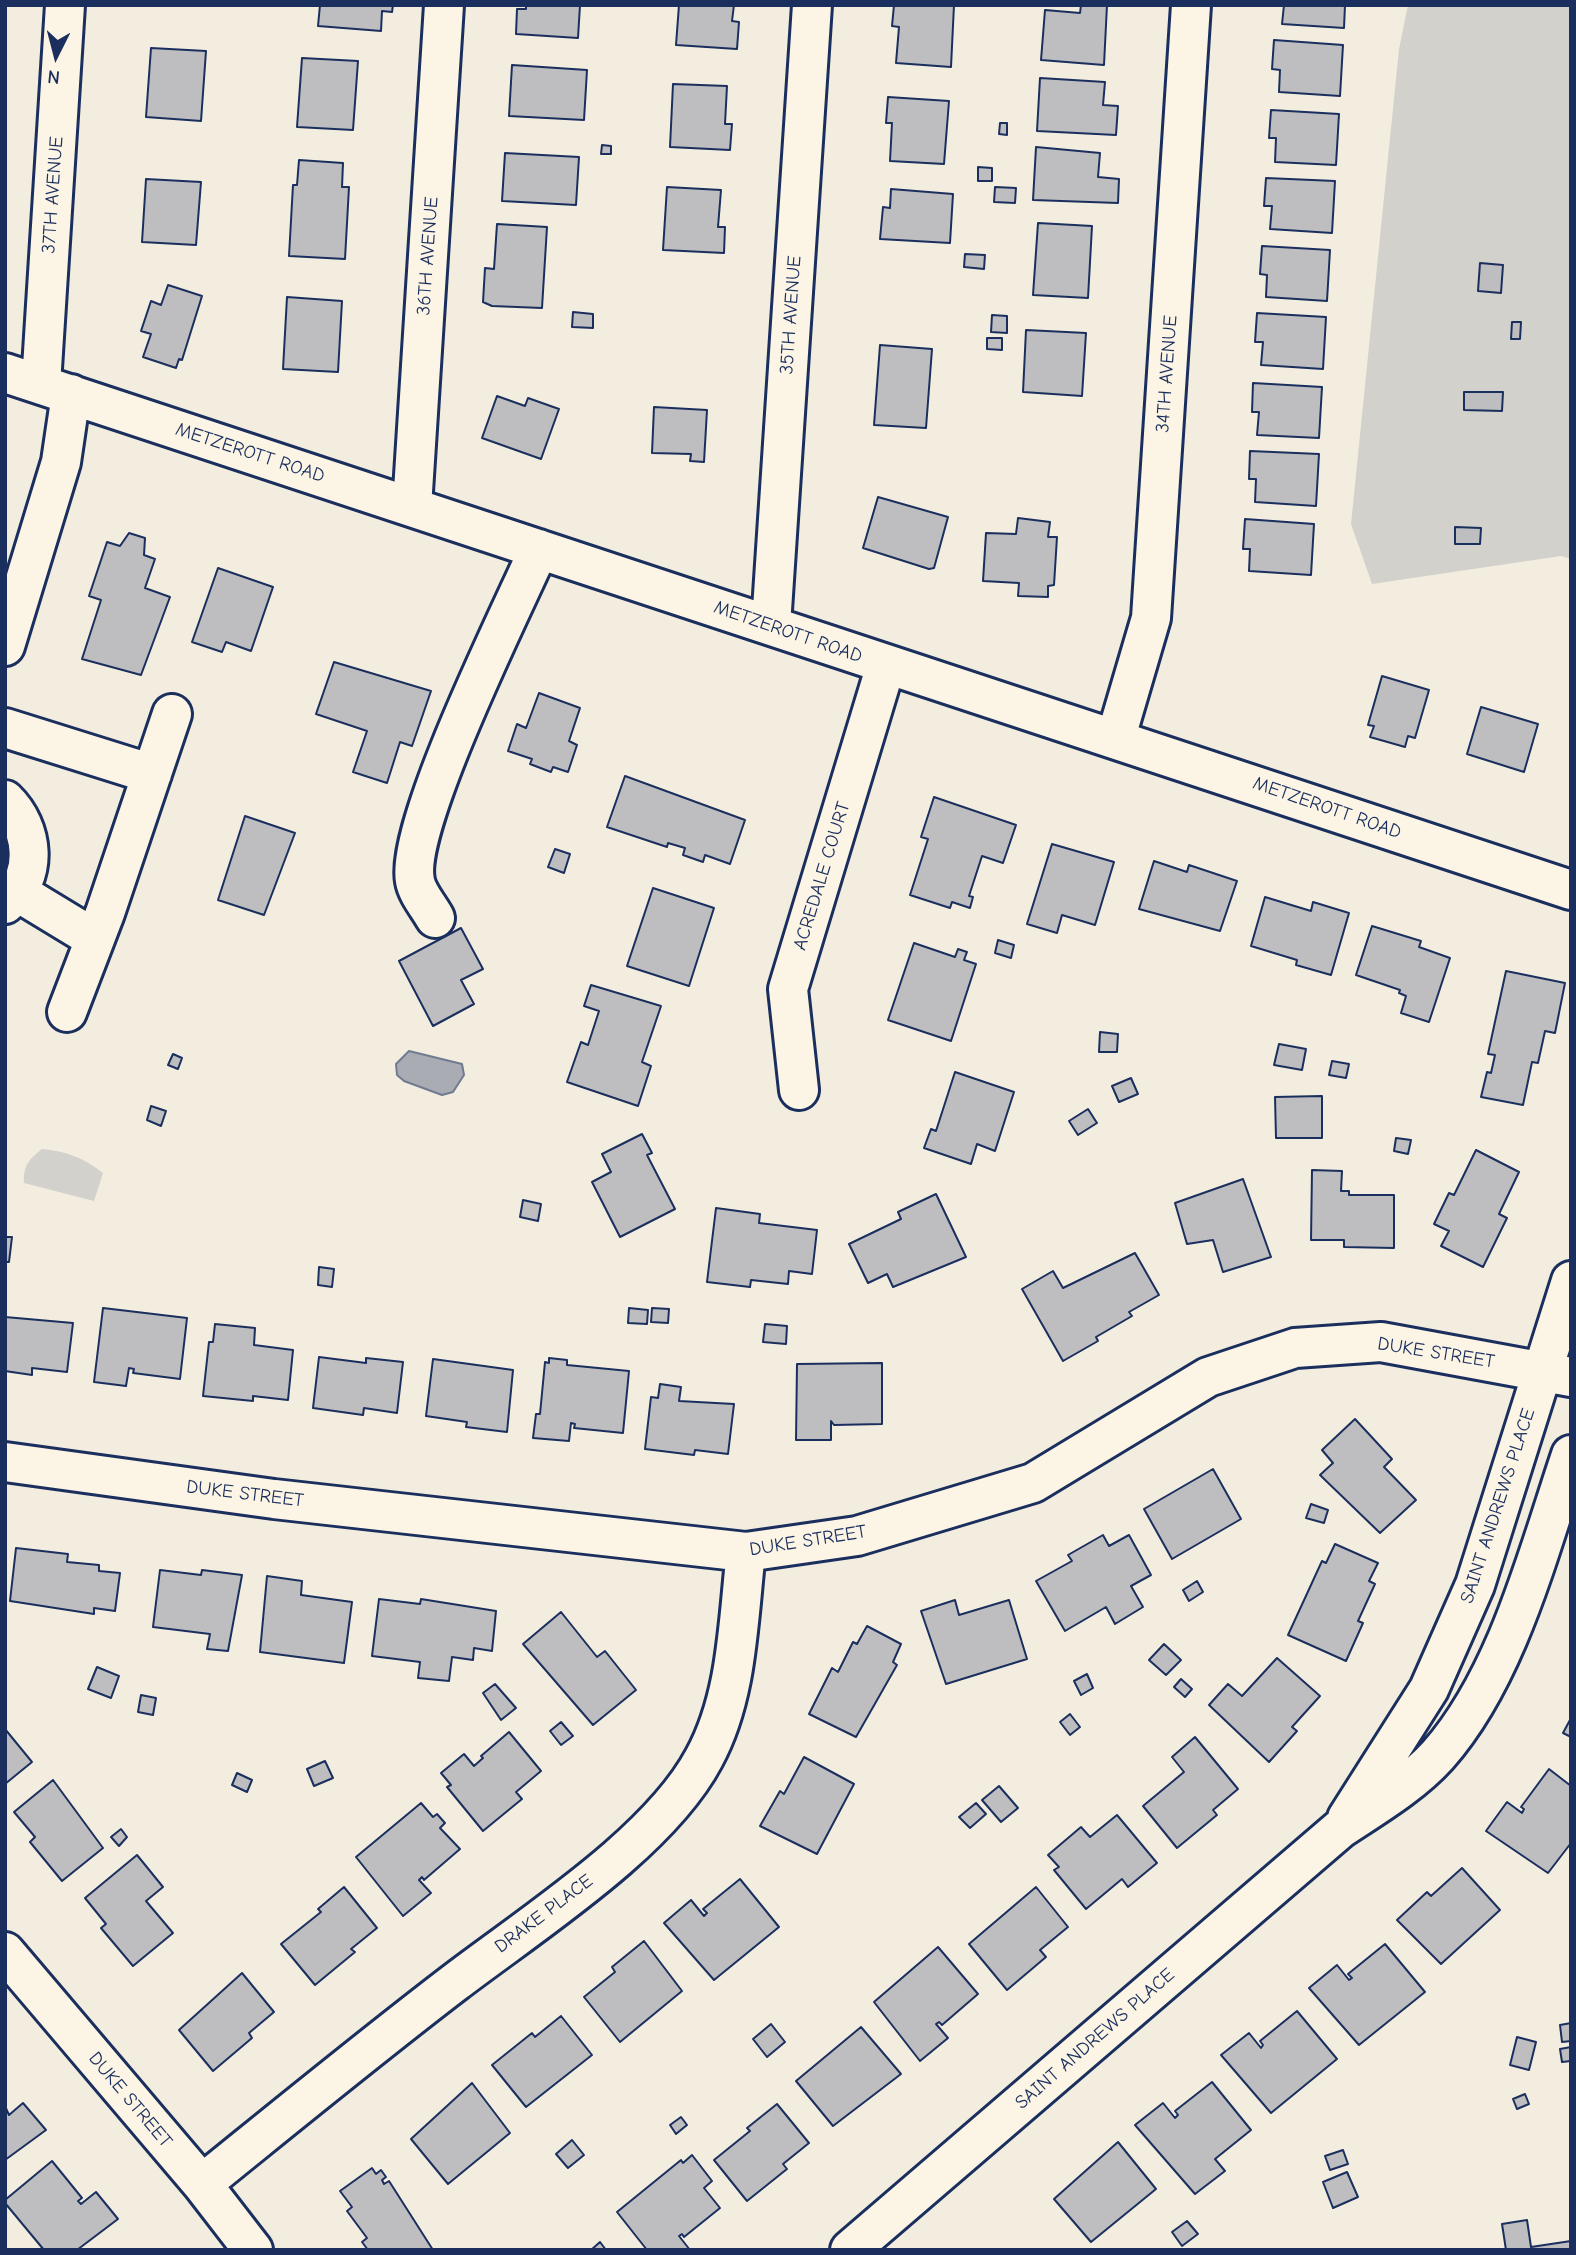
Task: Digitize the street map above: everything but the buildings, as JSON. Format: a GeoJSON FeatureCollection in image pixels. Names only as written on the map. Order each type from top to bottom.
{"type":"FeatureCollection","features":[{"type":"Feature","properties":{"kind":"street","name":"37TH AVENUE"},"geometry":{"type":"LineString","coordinates":[[5,646],[61,462],[56,389],[65,5]]}},
{"type":"Feature","properties":{"kind":"street","name":"36TH AVENUE"},"geometry":{"type":"LineString","coordinates":[[412,507],[444,5]]}},
{"type":"Feature","properties":{"kind":"street","name":"35TH AVENUE"},"geometry":{"type":"LineString","coordinates":[[771,625],[812,5]]}},
{"type":"Feature","properties":{"kind":"street","name":"34TH AVENUE"},"geometry":{"type":"LineString","coordinates":[[1116,737],[1151,618],[1191,5]]}},
{"type":"Feature","properties":{"kind":"street","name":"METZEROTT ROAD"},"geometry":{"type":"LineString","coordinates":[[5,373],[886,665],[1116,737],[1571,890]]}},
{"type":"Feature","properties":{"kind":"street"},"geometry":{"type":"LineString","coordinates":[[435,918],[415,882],[415,851],[435,786],[539,549]]}},
{"type":"Feature","properties":{"kind":"street","name":"ACREDALE COURT"},"geometry":{"type":"LineString","coordinates":[[799,1090],[788,989],[886,665]]}},
{"type":"Feature","properties":{"kind":"street"},"geometry":{"type":"LineString","coordinates":[[67,1012],[95,939],[172,713]]}},
{"type":"Feature","properties":{"kind":"street"},"geometry":{"type":"LineString","coordinates":[[5,728],[152,774]]}},
{"type":"Feature","properties":{"kind":"street"},"geometry":{"type":"LineString","coordinates":[[5,800],[20,818],[29,846],[23,881],[11,897],[95,939]]}},
{"type":"Feature","properties":{"kind":"street","name":"SAINT ANDREWS PLACE"},"geometry":{"type":"LineString","coordinates":[[1340,1829],[1429,1689],[1475,1586],[1557,1374],[1571,1281]]}},
{"type":"Feature","properties":{"kind":"street","name":"DUKE STREET"},"geometry":{"type":"LineString","coordinates":[[5,1462],[274,1499],[746,1552],[858,1536],[1033,1483],[1208,1377],[1294,1348],[1381,1342],[1557,1374]]}},
{"type":"Feature","properties":{"kind":"street","name":"SAINT ANDREWS PLACE"},"geometry":{"type":"LineString","coordinates":[[850,2250],[1340,1829],[1391,1795],[1437,1756],[1471,1709],[1504,1644],[1571,1455]]}},
{"type":"Feature","properties":{"kind":"street","name":"DRAKE PLACE"},"geometry":{"type":"LineString","coordinates":[[202,2184],[412,2015],[612,1862],[676,1801],[704,1758],[720,1721],[729,1689],[746,1552]]}},
{"type":"Feature","properties":{"kind":"street","name":"DUKE STREET"},"geometry":{"type":"LineString","coordinates":[[5,1952],[202,2184],[253,2250]]}},
{"type":"Feature","properties":{"kind":"shaded area"},"geometry":{"type":"Polygon","coordinates":[[[1408,5],[1571,5],[1571,559],[1561,556],[1372,584],[1351,524],[1399,49],[1408,5]]]}},
{"type":"Feature","properties":{"kind":"shaded area"},"geometry":{"type":"Polygon","coordinates":[[[409,1051],[462,1064],[464,1075],[453,1092],[442,1095],[404,1081],[397,1075],[396,1064],[409,1051]]]}},
{"type":"Feature","properties":{"kind":"shaded area"},"geometry":{"type":"Polygon","coordinates":[[[42,1149],[74,1156],[103,1173],[94,1201],[24,1183],[28,1163],[42,1149]]]}}]}
